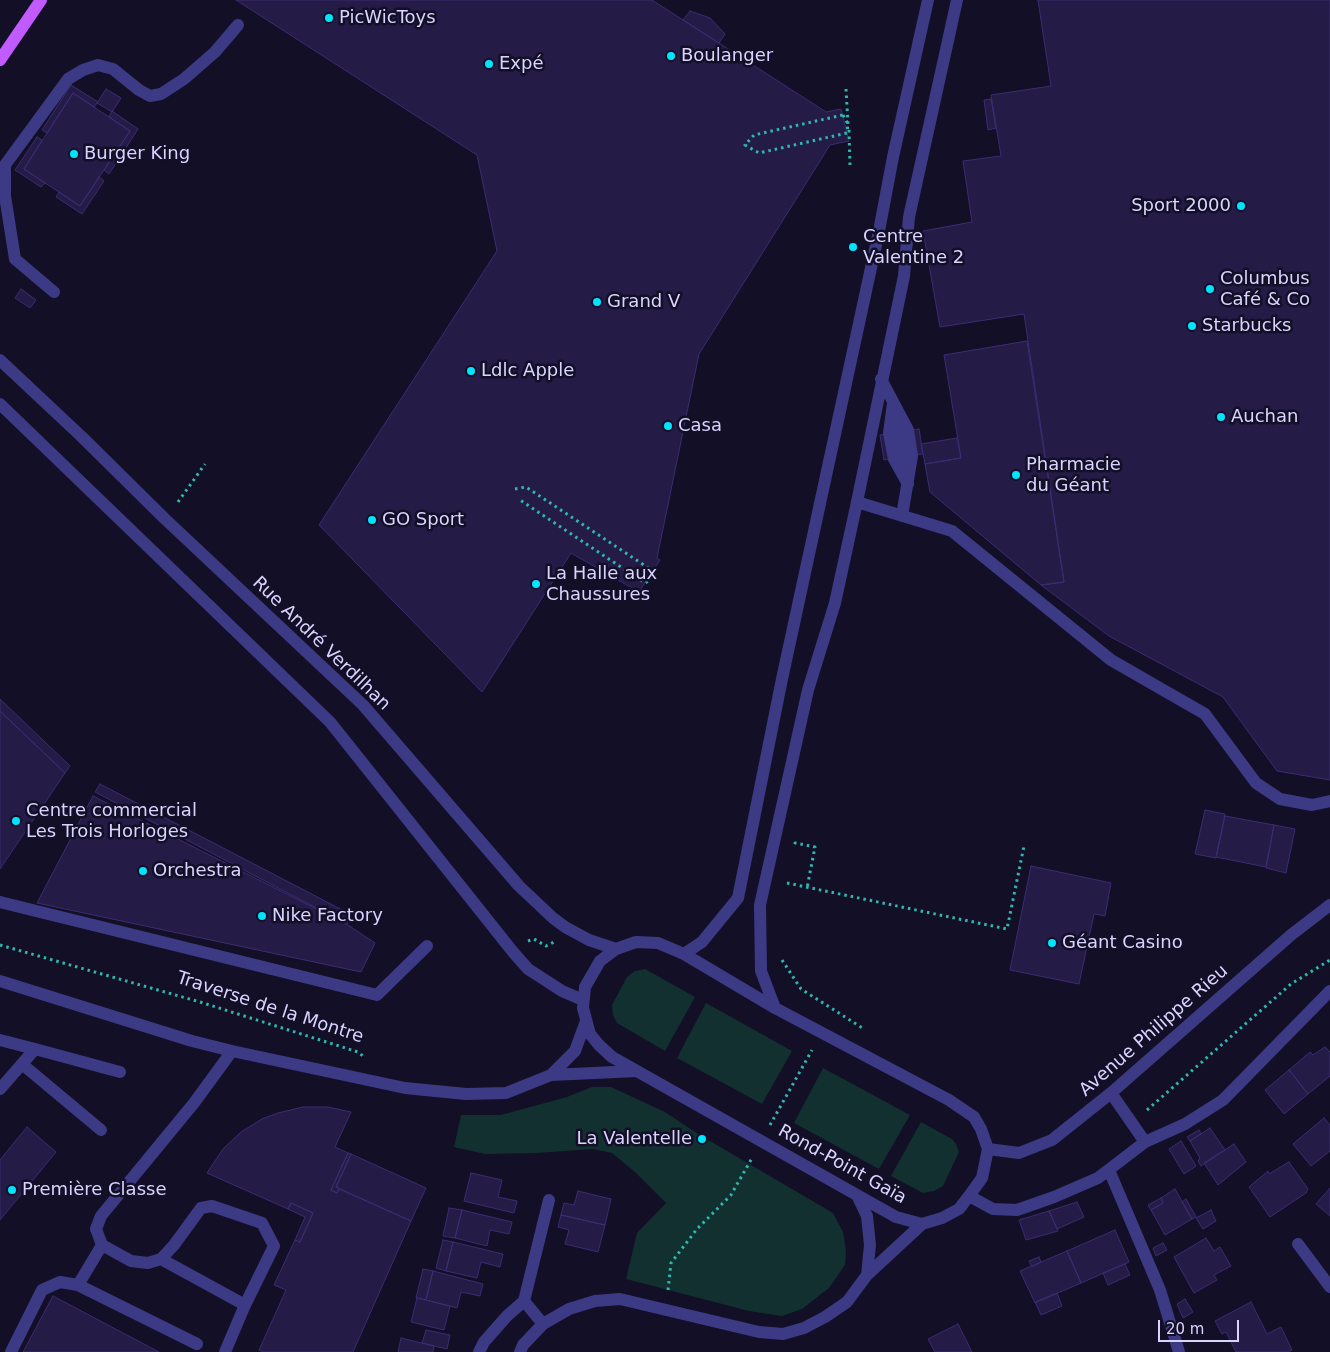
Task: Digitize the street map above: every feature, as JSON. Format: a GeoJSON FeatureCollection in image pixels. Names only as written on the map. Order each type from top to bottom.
{"type":"FeatureCollection","features":[{"type":"Feature","properties":{"kind":"main road"},"geometry":{"type":"LineString","coordinates":[[0,60],[41,0]]}},
{"type":"Feature","properties":{"kind":"street"},"geometry":{"type":"LineString","coordinates":[[684,954],[702,942],[738,898],[782,679],[928,0]]}},
{"type":"Feature","properties":{"kind":"street"},"geometry":{"type":"LineString","coordinates":[[775,1008],[761,971],[760,905],[808,690],[835,602],[857,502],[881,379],[904,276],[909,217],[956,0]]}},
{"type":"Feature","properties":{"kind":"street"},"geometry":{"type":"LineString","coordinates":[[54,292],[14,258],[5,196],[5,165],[68,79],[83,70],[98,65],[113,69],[139,90],[150,96],[161,94],[209,57],[238,25]]}},
{"type":"Feature","properties":{"kind":"street","name":"Rue André Verdilhan"},"geometry":{"type":"LineString","coordinates":[[0,360],[164,518],[363,705],[519,886],[565,927],[589,940],[616,949]]}},
{"type":"Feature","properties":{"kind":"street"},"geometry":{"type":"LineString","coordinates":[[881,379],[894,403],[908,484],[902,516]]}},
{"type":"Feature","properties":{"kind":"street"},"geometry":{"type":"LineString","coordinates":[[0,404],[330,722],[528,969],[562,991],[584,1000]]}},
{"type":"Feature","properties":{"kind":"street"},"geometry":{"type":"LineString","coordinates":[[857,502],[952,531],[1111,660],[1205,714],[1256,783],[1280,799],[1312,805],[1330,800]]}},
{"type":"Feature","properties":{"kind":"street"},"geometry":{"type":"LineString","coordinates":[[0,902],[378,995],[427,946]]}},
{"type":"Feature","properties":{"kind":"street","name":"Avenue Philippe Rieu"},"geometry":{"type":"LineString","coordinates":[[988,1149],[1019,1153],[1052,1140],[1110,1093],[1291,935],[1330,905]]}},
{"type":"Feature","properties":{"kind":"street","name":"Rond-Point Gaïa"},"geometry":{"type":"LineString","coordinates":[[922,1224],[896,1217],[612,1057],[599,1046],[590,1034],[586,1021],[585,987],[591,974],[600,962],[616,949],[636,942],[658,943],[684,954],[775,1008],[949,1100],[974,1117],[981,1129],[988,1149]]}},
{"type":"Feature","properties":{"kind":"street"},"geometry":{"type":"LineString","coordinates":[[0,981],[192,1041],[405,1088],[466,1094],[506,1093],[551,1075],[638,1071]]}},
{"type":"Feature","properties":{"kind":"street"},"geometry":{"type":"LineString","coordinates":[[969,1196],[992,1209],[1016,1210],[1054,1197],[1098,1178],[1145,1142],[1185,1124],[1223,1100],[1330,991]]}},
{"type":"Feature","properties":{"kind":"street"},"geometry":{"type":"LineString","coordinates":[[551,1075],[576,1050],[586,1021]]}},
{"type":"Feature","properties":{"kind":"street"},"geometry":{"type":"LineString","coordinates":[[0,1040],[120,1072]]}},
{"type":"Feature","properties":{"kind":"street"},"geometry":{"type":"LineString","coordinates":[[0,1089],[35,1048]]}},
{"type":"Feature","properties":{"kind":"street"},"geometry":{"type":"LineString","coordinates":[[225,1352],[245,1305],[274,1246],[262,1223],[212,1206],[201,1208],[174,1245],[161,1259],[148,1263],[131,1261],[102,1245],[96,1229],[101,1216],[194,1103],[232,1051]]}},
{"type":"Feature","properties":{"kind":"street"},"geometry":{"type":"LineString","coordinates":[[22,1064],[101,1130]]}},
{"type":"Feature","properties":{"kind":"street"},"geometry":{"type":"LineString","coordinates":[[1110,1093],[1145,1142]]}},
{"type":"Feature","properties":{"kind":"street"},"geometry":{"type":"LineString","coordinates":[[520,1352],[523,1344],[543,1324],[569,1309],[595,1301],[620,1299],[759,1332],[783,1334],[804,1328],[847,1302],[867,1275],[922,1224],[942,1218],[959,1209],[982,1178],[988,1149]]}},
{"type":"Feature","properties":{"kind":"street"},"geometry":{"type":"LineString","coordinates":[[1109,1170],[1160,1290],[1179,1352]]}},
{"type":"Feature","properties":{"kind":"street"},"geometry":{"type":"LineString","coordinates":[[858,1195],[867,1216],[870,1245],[867,1275]]}},
{"type":"Feature","properties":{"kind":"street"},"geometry":{"type":"LineString","coordinates":[[479,1352],[484,1342],[524,1301],[549,1200]]}},
{"type":"Feature","properties":{"kind":"street"},"geometry":{"type":"LineString","coordinates":[[1298,1244],[1330,1287]]}},
{"type":"Feature","properties":{"kind":"street"},"geometry":{"type":"LineString","coordinates":[[78,1285],[102,1245]]}},
{"type":"Feature","properties":{"kind":"street"},"geometry":{"type":"LineString","coordinates":[[161,1259],[245,1305]]}},
{"type":"Feature","properties":{"kind":"street"},"geometry":{"type":"LineString","coordinates":[[11,1352],[42,1290],[60,1282],[78,1285],[197,1344]]}},
{"type":"Feature","properties":{"kind":"street"},"geometry":{"type":"LineString","coordinates":[[524,1301],[543,1324]]}},
{"type":"Feature","properties":{"kind":"path"},"geometry":{"type":"LineString","coordinates":[[846,89],[850,166]]}},
{"type":"Feature","properties":{"kind":"path"},"geometry":{"type":"LineString","coordinates":[[843,115],[848,124],[847,133],[759,153],[745,146],[754,135],[843,115]]}},
{"type":"Feature","properties":{"kind":"path"},"geometry":{"type":"LineString","coordinates":[[181,498],[204,464]]}},
{"type":"Feature","properties":{"kind":"path"},"geometry":{"type":"LineString","coordinates":[[514,489],[526,488],[653,571],[650,580],[645,583],[520,500]]}},
{"type":"Feature","properties":{"kind":"path"},"geometry":{"type":"LineString","coordinates":[[794,851],[795,843],[815,846],[807,888]]}},
{"type":"Feature","properties":{"kind":"path"},"geometry":{"type":"LineString","coordinates":[[787,884],[1007,929],[1024,846]]}},
{"type":"Feature","properties":{"kind":"path"},"geometry":{"type":"LineString","coordinates":[[785,892],[788,875]]}},
{"type":"Feature","properties":{"kind":"path"},"geometry":{"type":"LineString","coordinates":[[513,952],[529,940],[534,939],[546,946],[553,943],[565,927]]}},
{"type":"Feature","properties":{"kind":"path","name":"Traverse de la Montre"},"geometry":{"type":"LineString","coordinates":[[0,945],[200,1002],[358,1052],[366,1058]]}},
{"type":"Feature","properties":{"kind":"path"},"geometry":{"type":"LineString","coordinates":[[781,955],[782,962],[801,989],[864,1028]]}},
{"type":"Feature","properties":{"kind":"path"},"geometry":{"type":"LineString","coordinates":[[1131,1123],[1291,984],[1330,960]]}},
{"type":"Feature","properties":{"kind":"path"},"geometry":{"type":"LineString","coordinates":[[768,1128],[808,1058]]}},
{"type":"Feature","properties":{"kind":"path"},"geometry":{"type":"LineString","coordinates":[[666,1309],[671,1263],[697,1229],[731,1195],[752,1157]]}},
{"type":"Feature","properties":{"kind":"green space"},"geometry":{"type":"Polygon","coordinates":[[[645,969],[695,997],[665,1051],[617,1023],[613,1015],[612,1005],[627,977],[635,971],[645,969]]]}},
{"type":"Feature","properties":{"kind":"green space"},"geometry":{"type":"Polygon","coordinates":[[[706,1003],[792,1051],[762,1104],[677,1058],[706,1003]]]}},
{"type":"Feature","properties":{"kind":"green space"},"geometry":{"type":"Polygon","coordinates":[[[823,1068],[910,1115],[879,1169],[794,1123],[823,1068]]]}},
{"type":"Feature","properties":{"kind":"green space"},"geometry":{"type":"Polygon","coordinates":[[[592,1087],[611,1087],[665,1112],[698,1134],[833,1213],[843,1232],[846,1250],[845,1265],[829,1288],[802,1309],[782,1316],[749,1311],[626,1279],[637,1233],[666,1203],[635,1172],[612,1153],[593,1149],[485,1154],[454,1147],[461,1115],[501,1115],[567,1097],[592,1087]]]}},
{"type":"Feature","properties":{"kind":"green space"},"geometry":{"type":"Polygon","coordinates":[[[921,1122],[952,1139],[959,1152],[943,1186],[934,1191],[923,1193],[891,1176],[921,1122]]]}},
{"type":"Feature","properties":{"kind":"building","name":"Grand V"},"geometry":{"type":"Polygon","coordinates":[[[236,0],[652,0],[826,112],[841,109],[849,141],[830,145],[699,354],[657,558],[660,560],[639,592],[571,553],[482,692],[319,525],[497,251],[477,155],[236,0]]]}},
{"type":"Feature","properties":{"kind":"building"},"geometry":{"type":"Polygon","coordinates":[[[1038,0],[1330,0],[1330,780],[1277,771],[1223,697],[1109,636],[1041,585],[1064,582],[1024,314],[940,327],[923,231],[972,222],[963,161],[1001,156],[991,95],[1051,86],[1038,0]]]}},
{"type":"Feature","properties":{"kind":"building"},"geometry":{"type":"Polygon","coordinates":[[[690,11],[710,18],[725,34],[719,43],[683,20],[690,11]]]}},
{"type":"Feature","properties":{"kind":"building"},"geometry":{"type":"Polygon","coordinates":[[[71,85],[98,102],[94,107],[73,93],[47,133],[42,130],[71,85]]]}},
{"type":"Feature","properties":{"kind":"building"},"geometry":{"type":"Polygon","coordinates":[[[106,89],[121,98],[112,112],[97,103],[106,89]]]}},
{"type":"Feature","properties":{"kind":"building","name":"Burger King"},"geometry":{"type":"Polygon","coordinates":[[[73,93],[130,131],[80,206],[24,169],[73,93]]]}},
{"type":"Feature","properties":{"kind":"building"},"geometry":{"type":"Polygon","coordinates":[[[991,99],[996,128],[988,130],[984,100],[991,99]]]}},
{"type":"Feature","properties":{"kind":"building"},"geometry":{"type":"Polygon","coordinates":[[[112,111],[138,129],[109,174],[104,170],[130,131],[109,117],[112,111]]]}},
{"type":"Feature","properties":{"kind":"building"},"geometry":{"type":"Polygon","coordinates":[[[37,137],[42,140],[24,169],[45,183],[41,187],[15,170],[37,137]]]}},
{"type":"Feature","properties":{"kind":"building"},"geometry":{"type":"Polygon","coordinates":[[[99,177],[104,181],[82,214],[56,197],[59,192],[80,206],[99,177]]]}},
{"type":"Feature","properties":{"kind":"building"},"geometry":{"type":"Polygon","coordinates":[[[21,289],[36,300],[30,308],[15,298],[21,289]]]}},
{"type":"Feature","properties":{"kind":"building"},"geometry":{"type":"Polygon","coordinates":[[[1027,341],[1064,582],[1041,585],[930,492],[925,464],[961,458],[944,355],[1027,341]]]}},
{"type":"Feature","properties":{"kind":"building"},"geometry":{"type":"Polygon","coordinates":[[[919,429],[923,454],[884,460],[880,435],[919,429]]]}},
{"type":"Feature","properties":{"kind":"building"},"geometry":{"type":"Polygon","coordinates":[[[957,438],[961,458],[925,464],[921,444],[957,438]]]}},
{"type":"Feature","properties":{"kind":"building"},"geometry":{"type":"Polygon","coordinates":[[[0,699],[70,766],[65,773],[0,711],[0,699]]]}},
{"type":"Feature","properties":{"kind":"building","name":"Centre commercial Les Trois Horloges"},"geometry":{"type":"Polygon","coordinates":[[[0,711],[65,773],[0,869],[0,711]]]}},
{"type":"Feature","properties":{"kind":"building"},"geometry":{"type":"Polygon","coordinates":[[[100,784],[352,915],[347,924],[95,792],[100,784]]]}},
{"type":"Feature","properties":{"kind":"building"},"geometry":{"type":"Polygon","coordinates":[[[93,796],[348,925],[375,943],[361,972],[37,903],[93,796]]]}},
{"type":"Feature","properties":{"kind":"building"},"geometry":{"type":"Polygon","coordinates":[[[1205,810],[1225,814],[1216,858],[1195,854],[1205,810]]]}},
{"type":"Feature","properties":{"kind":"building"},"geometry":{"type":"Polygon","coordinates":[[[1225,816],[1274,825],[1266,867],[1216,857],[1225,816]]]}},
{"type":"Feature","properties":{"kind":"building"},"geometry":{"type":"Polygon","coordinates":[[[1274,825],[1295,829],[1286,873],[1266,868],[1274,825]]]}},
{"type":"Feature","properties":{"kind":"building","name":"Géant Casino"},"geometry":{"type":"Polygon","coordinates":[[[1031,866],[1111,883],[1105,916],[1094,914],[1079,984],[1010,970],[1031,866]]]}},
{"type":"Feature","properties":{"kind":"building"},"geometry":{"type":"Polygon","coordinates":[[[1325,1047],[1330,1052],[1330,1076],[1308,1094],[1289,1070],[1310,1052],[1313,1055],[1325,1047]]]}},
{"type":"Feature","properties":{"kind":"building"},"geometry":{"type":"Polygon","coordinates":[[[1289,1070],[1308,1094],[1284,1114],[1265,1090],[1289,1070]]]}},
{"type":"Feature","properties":{"kind":"building"},"geometry":{"type":"Polygon","coordinates":[[[303,1107],[328,1107],[351,1112],[335,1147],[348,1153],[331,1190],[337,1193],[339,1189],[411,1221],[353,1352],[263,1352],[259,1350],[286,1290],[274,1285],[295,1240],[300,1242],[313,1213],[291,1203],[288,1209],[207,1173],[223,1149],[241,1132],[262,1119],[303,1107]]]}},
{"type":"Feature","properties":{"kind":"building"},"geometry":{"type":"Polygon","coordinates":[[[1324,1118],[1330,1125],[1330,1151],[1311,1166],[1293,1144],[1324,1118]]]}},
{"type":"Feature","properties":{"kind":"building","name":"Première Classe"},"geometry":{"type":"Polygon","coordinates":[[[27,1127],[56,1152],[0,1220],[0,1160],[27,1127]]]}},
{"type":"Feature","properties":{"kind":"building"},"geometry":{"type":"Polygon","coordinates":[[[1210,1128],[1225,1150],[1201,1166],[1198,1161],[1200,1158],[1190,1141],[1210,1128]]]}},
{"type":"Feature","properties":{"kind":"building"},"geometry":{"type":"Polygon","coordinates":[[[1199,1130],[1201,1134],[1190,1141],[1187,1137],[1199,1130]]]}},
{"type":"Feature","properties":{"kind":"building"},"geometry":{"type":"Polygon","coordinates":[[[1181,1141],[1196,1166],[1184,1174],[1169,1149],[1181,1141]]]}},
{"type":"Feature","properties":{"kind":"building"},"geometry":{"type":"Polygon","coordinates":[[[1234,1144],[1246,1162],[1218,1185],[1204,1163],[1234,1144]]]}},
{"type":"Feature","properties":{"kind":"building"},"geometry":{"type":"Polygon","coordinates":[[[348,1153],[351,1154],[336,1187],[339,1189],[337,1193],[331,1190],[348,1153]]]}},
{"type":"Feature","properties":{"kind":"building"},"geometry":{"type":"Polygon","coordinates":[[[351,1154],[426,1188],[411,1221],[336,1187],[351,1154]]]}},
{"type":"Feature","properties":{"kind":"building"},"geometry":{"type":"Polygon","coordinates":[[[1289,1162],[1308,1189],[1306,1193],[1270,1217],[1249,1187],[1268,1171],[1269,1174],[1289,1162]]]}},
{"type":"Feature","properties":{"kind":"building"},"geometry":{"type":"Polygon","coordinates":[[[471,1173],[502,1180],[498,1197],[517,1201],[514,1213],[464,1201],[471,1173]]]}},
{"type":"Feature","properties":{"kind":"building"},"geometry":{"type":"Polygon","coordinates":[[[1330,1188],[1330,1216],[1316,1204],[1330,1188]]]}},
{"type":"Feature","properties":{"kind":"building"},"geometry":{"type":"Polygon","coordinates":[[[1175,1189],[1192,1219],[1165,1235],[1151,1210],[1163,1203],[1161,1198],[1175,1189]]]}},
{"type":"Feature","properties":{"kind":"building"},"geometry":{"type":"Polygon","coordinates":[[[578,1191],[611,1199],[605,1225],[561,1215],[564,1203],[574,1205],[578,1191]]]}},
{"type":"Feature","properties":{"kind":"building"},"geometry":{"type":"Polygon","coordinates":[[[1161,1198],[1163,1203],[1151,1210],[1148,1205],[1161,1198]]]}},
{"type":"Feature","properties":{"kind":"building"},"geometry":{"type":"Polygon","coordinates":[[[1186,1199],[1196,1217],[1192,1219],[1182,1202],[1186,1199]]]}},
{"type":"Feature","properties":{"kind":"building"},"geometry":{"type":"Polygon","coordinates":[[[1077,1202],[1084,1217],[1057,1229],[1049,1211],[1077,1202]]]}},
{"type":"Feature","properties":{"kind":"building"},"geometry":{"type":"Polygon","coordinates":[[[291,1203],[313,1213],[300,1242],[295,1240],[305,1217],[288,1209],[291,1203]]]}},
{"type":"Feature","properties":{"kind":"building"},"geometry":{"type":"Polygon","coordinates":[[[449,1208],[462,1210],[455,1238],[443,1236],[449,1208]]]}},
{"type":"Feature","properties":{"kind":"building"},"geometry":{"type":"Polygon","coordinates":[[[462,1210],[512,1222],[509,1234],[490,1230],[487,1246],[455,1238],[462,1210]]]}},
{"type":"Feature","properties":{"kind":"building"},"geometry":{"type":"Polygon","coordinates":[[[1211,1210],[1216,1221],[1203,1229],[1196,1218],[1211,1210]]]}},
{"type":"Feature","properties":{"kind":"building"},"geometry":{"type":"Polygon","coordinates":[[[1049,1211],[1058,1231],[1026,1240],[1019,1220],[1049,1211]]]}},
{"type":"Feature","properties":{"kind":"building"},"geometry":{"type":"Polygon","coordinates":[[[561,1215],[605,1225],[598,1252],[565,1244],[569,1230],[558,1227],[561,1215]]]}},
{"type":"Feature","properties":{"kind":"building"},"geometry":{"type":"Polygon","coordinates":[[[1115,1230],[1129,1262],[1081,1283],[1067,1251],[1115,1230]]]}},
{"type":"Feature","properties":{"kind":"building"},"geometry":{"type":"Polygon","coordinates":[[[1206,1238],[1214,1251],[1220,1247],[1231,1266],[1214,1275],[1217,1280],[1194,1293],[1174,1257],[1206,1238]]]}},
{"type":"Feature","properties":{"kind":"building"},"geometry":{"type":"Polygon","coordinates":[[[443,1240],[453,1242],[446,1271],[436,1268],[443,1240]]]}},
{"type":"Feature","properties":{"kind":"building"},"geometry":{"type":"Polygon","coordinates":[[[453,1242],[503,1254],[500,1267],[481,1262],[477,1278],[446,1271],[453,1242]]]}},
{"type":"Feature","properties":{"kind":"building"},"geometry":{"type":"Polygon","coordinates":[[[1163,1243],[1167,1250],[1156,1256],[1153,1248],[1163,1243]]]}},
{"type":"Feature","properties":{"kind":"building"},"geometry":{"type":"Polygon","coordinates":[[[1067,1251],[1081,1283],[1035,1303],[1020,1271],[1067,1251]]]}},
{"type":"Feature","properties":{"kind":"building"},"geometry":{"type":"Polygon","coordinates":[[[1039,1257],[1041,1262],[1032,1267],[1029,1261],[1039,1257]]]}},
{"type":"Feature","properties":{"kind":"building"},"geometry":{"type":"Polygon","coordinates":[[[1125,1264],[1130,1275],[1108,1285],[1103,1273],[1125,1264]]]}},
{"type":"Feature","properties":{"kind":"building"},"geometry":{"type":"Polygon","coordinates":[[[423,1269],[433,1271],[426,1300],[416,1298],[423,1269]]]}},
{"type":"Feature","properties":{"kind":"building"},"geometry":{"type":"Polygon","coordinates":[[[433,1271],[483,1284],[480,1296],[461,1292],[457,1308],[426,1300],[433,1271]]]}},
{"type":"Feature","properties":{"kind":"building"},"geometry":{"type":"Polygon","coordinates":[[[1057,1293],[1062,1306],[1041,1315],[1035,1302],[1057,1293]]]}},
{"type":"Feature","properties":{"kind":"building"},"geometry":{"type":"Polygon","coordinates":[[[53,1296],[159,1352],[23,1352],[53,1296]]]}},
{"type":"Feature","properties":{"kind":"building"},"geometry":{"type":"Polygon","coordinates":[[[417,1298],[450,1306],[444,1330],[411,1322],[417,1298]]]}},
{"type":"Feature","properties":{"kind":"building"},"geometry":{"type":"Polygon","coordinates":[[[1185,1299],[1193,1312],[1183,1318],[1177,1304],[1185,1299]]]}},
{"type":"Feature","properties":{"kind":"building"},"geometry":{"type":"Polygon","coordinates":[[[1251,1302],[1267,1334],[1281,1327],[1292,1350],[1287,1352],[1236,1352],[1226,1332],[1222,1334],[1215,1321],[1251,1302]]]}},
{"type":"Feature","properties":{"kind":"building"},"geometry":{"type":"Polygon","coordinates":[[[958,1324],[972,1352],[935,1352],[928,1339],[958,1324]]]}},
{"type":"Feature","properties":{"kind":"building"},"geometry":{"type":"Polygon","coordinates":[[[426,1330],[450,1335],[447,1349],[422,1343],[426,1330]]]}},
{"type":"Feature","properties":{"kind":"building"},"geometry":{"type":"Polygon","coordinates":[[[401,1338],[434,1346],[433,1352],[398,1352],[401,1338]]]}},
{"type":"Feature","properties":{"kind":"place","name":"PicWicToys"},"geometry":{"type":"Point","coordinates":[329,18]}},
{"type":"Feature","properties":{"kind":"place","name":"Boulanger"},"geometry":{"type":"Point","coordinates":[671,56]}},
{"type":"Feature","properties":{"kind":"place","name":"Expé"},"geometry":{"type":"Point","coordinates":[489,64]}},
{"type":"Feature","properties":{"kind":"place","name":"Burger King"},"geometry":{"type":"Point","coordinates":[74,154]}},
{"type":"Feature","properties":{"kind":"place","name":"Sport 2000"},"geometry":{"type":"Point","coordinates":[1241,206]}},
{"type":"Feature","properties":{"kind":"place","name":"Centre Valentine 2"},"geometry":{"type":"Point","coordinates":[853,247]}},
{"type":"Feature","properties":{"kind":"place","name":"Columbus Café & Co"},"geometry":{"type":"Point","coordinates":[1210,289]}},
{"type":"Feature","properties":{"kind":"place","name":"Grand V"},"geometry":{"type":"Point","coordinates":[597,302]}},
{"type":"Feature","properties":{"kind":"place","name":"Starbucks"},"geometry":{"type":"Point","coordinates":[1192,326]}},
{"type":"Feature","properties":{"kind":"place","name":"Ldlc Apple"},"geometry":{"type":"Point","coordinates":[471,371]}},
{"type":"Feature","properties":{"kind":"place","name":"Auchan"},"geometry":{"type":"Point","coordinates":[1221,417]}},
{"type":"Feature","properties":{"kind":"place","name":"Casa"},"geometry":{"type":"Point","coordinates":[668,426]}},
{"type":"Feature","properties":{"kind":"place","name":"Pharmacie du Géant"},"geometry":{"type":"Point","coordinates":[1016,475]}},
{"type":"Feature","properties":{"kind":"place","name":"GO Sport"},"geometry":{"type":"Point","coordinates":[372,520]}},
{"type":"Feature","properties":{"kind":"place","name":"La Halle aux Chaussures"},"geometry":{"type":"Point","coordinates":[536,584]}},
{"type":"Feature","properties":{"kind":"place","name":"Centre commercial Les Trois Horloges"},"geometry":{"type":"Point","coordinates":[16,821]}},
{"type":"Feature","properties":{"kind":"place","name":"Orchestra"},"geometry":{"type":"Point","coordinates":[143,871]}},
{"type":"Feature","properties":{"kind":"place","name":"Nike Factory"},"geometry":{"type":"Point","coordinates":[262,916]}},
{"type":"Feature","properties":{"kind":"place","name":"Géant Casino"},"geometry":{"type":"Point","coordinates":[1052,943]}},
{"type":"Feature","properties":{"kind":"place","name":"La Valentelle"},"geometry":{"type":"Point","coordinates":[702,1139]}},
{"type":"Feature","properties":{"kind":"place","name":"Première Classe"},"geometry":{"type":"Point","coordinates":[12,1190]}}]}
